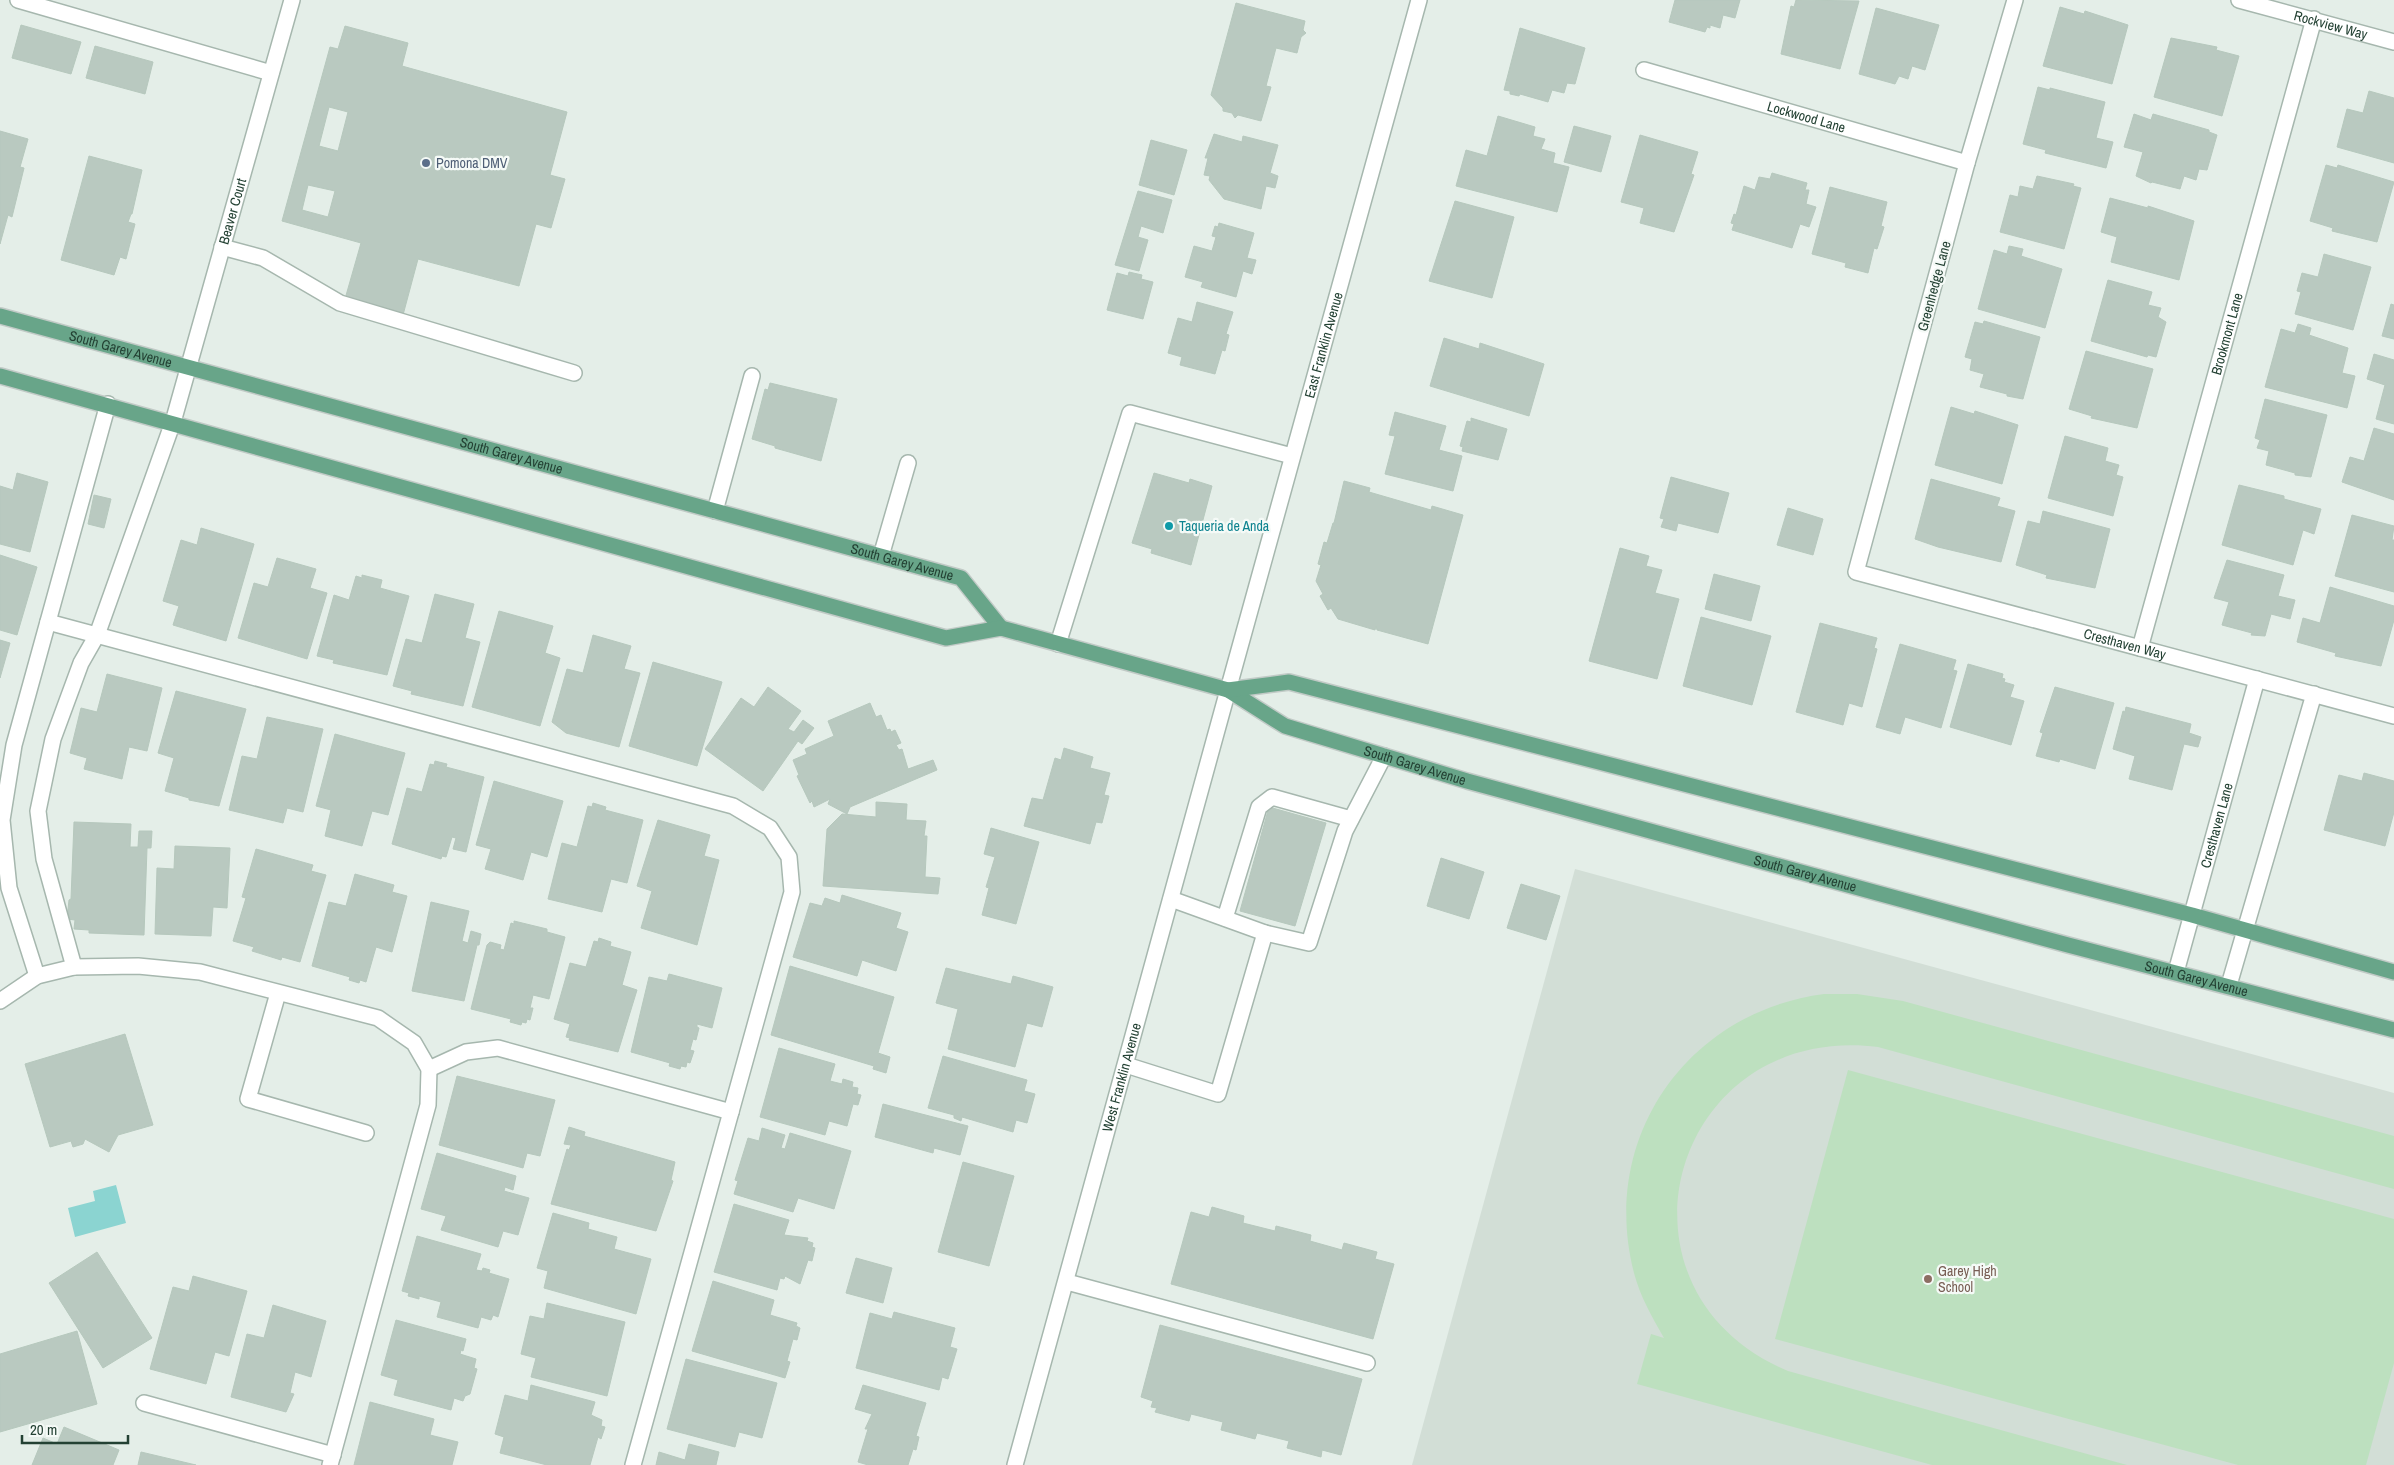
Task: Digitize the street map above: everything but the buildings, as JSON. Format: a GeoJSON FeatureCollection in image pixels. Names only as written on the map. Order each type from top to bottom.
{"type":"FeatureCollection","features":[{"type":"Feature","properties":{"kind":"main road","name":"South Garey Avenue"},"geometry":{"type":"LineString","coordinates":[[0,316],[961,578],[1002,628]]}},
{"type":"Feature","properties":{"kind":"main road","name":"South Garey Avenue"},"geometry":{"type":"LineString","coordinates":[[0,376],[173,422],[946,638],[1002,628],[1228,690],[1285,726],[1477,784],[2048,940],[2394,1030]]}},
{"type":"Feature","properties":{"kind":"main road","name":"South Garey Avenue"},"geometry":{"type":"LineString","coordinates":[[1228,690],[1289,682],[2192,915],[2394,972]]}},
{"type":"Feature","properties":{"kind":"street"},"geometry":{"type":"LineString","coordinates":[[18,0],[271,73]]}},
{"type":"Feature","properties":{"kind":"street","name":"Beaver Court"},"geometry":{"type":"LineString","coordinates":[[74,967],[44,859],[38,811],[53,739],[81,663],[97,635],[173,422],[292,0]]}},
{"type":"Feature","properties":{"kind":"street","name":"East Franklin Avenue"},"geometry":{"type":"LineString","coordinates":[[1228,690],[1419,0]]}},
{"type":"Feature","properties":{"kind":"street","name":"Greenhedge Lane"},"geometry":{"type":"LineString","coordinates":[[1856,572],[1967,163],[2015,0]]}},
{"type":"Feature","properties":{"kind":"street","name":"Rockview Way"},"geometry":{"type":"LineString","coordinates":[[2239,0],[2394,42]]}},
{"type":"Feature","properties":{"kind":"street","name":"Brookmont Lane"},"geometry":{"type":"LineString","coordinates":[[2140,648],[2314,19]]}},
{"type":"Feature","properties":{"kind":"street","name":"Lockwood Lane"},"geometry":{"type":"LineString","coordinates":[[1644,70],[1967,163]]}},
{"type":"Feature","properties":{"kind":"street"},"geometry":{"type":"LineString","coordinates":[[222,246],[263,258],[340,303],[574,373]]}},
{"type":"Feature","properties":{"kind":"street"},"geometry":{"type":"LineString","coordinates":[[715,511],[752,376]]}},
{"type":"Feature","properties":{"kind":"street"},"geometry":{"type":"LineString","coordinates":[[37,976],[9,888],[2,820],[14,745],[108,404]]}},
{"type":"Feature","properties":{"kind":"street"},"geometry":{"type":"LineString","coordinates":[[1058,644],[1130,413],[1292,456]]}},
{"type":"Feature","properties":{"kind":"street"},"geometry":{"type":"LineString","coordinates":[[881,556],[908,463]]}},
{"type":"Feature","properties":{"kind":"street","name":"Cresthaven Way"},"geometry":{"type":"LineString","coordinates":[[1856,572],[2394,716]]}},
{"type":"Feature","properties":{"kind":"street"},"geometry":{"type":"LineString","coordinates":[[48,622],[733,806],[770,828],[789,857],[792,892],[633,1465]]}},
{"type":"Feature","properties":{"kind":"street","name":"Cresthaven Lane"},"geometry":{"type":"LineString","coordinates":[[2176,972],[2257,679]]}},
{"type":"Feature","properties":{"kind":"street","name":"West Franklin Avenue"},"geometry":{"type":"LineString","coordinates":[[1015,1465],[1228,690]]}},
{"type":"Feature","properties":{"kind":"street"},"geometry":{"type":"LineString","coordinates":[[2229,986],[2314,694]]}},
{"type":"Feature","properties":{"kind":"street"},"geometry":{"type":"LineString","coordinates":[[1171,899],[1265,933],[1309,942],[1345,831],[1384,756]]}},
{"type":"Feature","properties":{"kind":"street"},"geometry":{"type":"LineString","coordinates":[[1225,918],[1259,807],[1272,797],[1352,819]]}},
{"type":"Feature","properties":{"kind":"street"},"geometry":{"type":"LineString","coordinates":[[1126,1065],[1218,1094],[1265,933]]}},
{"type":"Feature","properties":{"kind":"street"},"geometry":{"type":"LineString","coordinates":[[0,1001],[37,976],[74,967],[138,966],[200,972],[378,1018],[414,1043],[429,1068],[428,1105],[331,1460],[144,1403]]}},
{"type":"Feature","properties":{"kind":"street"},"geometry":{"type":"LineString","coordinates":[[278,992],[248,1099],[366,1133]]}},
{"type":"Feature","properties":{"kind":"street"},"geometry":{"type":"LineString","coordinates":[[429,1068],[466,1052],[498,1048],[731,1112]]}},
{"type":"Feature","properties":{"kind":"street"},"geometry":{"type":"LineString","coordinates":[[1066,1282],[1367,1362]]}},
{"type":"Feature","properties":{"kind":"shaded area","name":"Garey High School"},"geometry":{"type":"Polygon","coordinates":[[[1575,869],[2394,1093],[2394,1465],[1412,1465],[1575,869]]]}},
{"type":"Feature","properties":{"kind":"green space"},"geometry":{"type":"Polygon","coordinates":[[[1824,994],[1857,994],[1903,1001],[2394,1136],[2394,1189],[1878,1047],[1807,1050],[1749,1076],[1708,1117],[1683,1170],[1678,1227],[1692,1283],[1728,1333],[1788,1371],[2127,1465],[1932,1465],[1637,1384],[1651,1334],[1664,1338],[1647,1306],[1634,1273],[1626,1223],[1630,1175],[1643,1130],[1665,1090],[1694,1055],[1732,1026],[1775,1006],[1824,994]]]}},
{"type":"Feature","properties":{"kind":"green space"},"geometry":{"type":"Polygon","coordinates":[[[1848,1070],[2394,1219],[2394,1363],[2366,1465],[2238,1465],[1775,1339],[1848,1070]]]}},
{"type":"Feature","properties":{"kind":"water"},"geometry":{"type":"Polygon","coordinates":[[[116,1185],[126,1223],[75,1237],[68,1208],[95,1201],[93,1191],[116,1185]]]}},
{"type":"Feature","properties":{"kind":"place","name":"Pomona DMV"},"geometry":{"type":"Point","coordinates":[426,163]}},
{"type":"Feature","properties":{"kind":"place","name":"Taqueria de Anda"},"geometry":{"type":"Point","coordinates":[1169,526]}},
{"type":"Feature","properties":{"kind":"place","name":"Garey High School"},"geometry":{"type":"Point","coordinates":[1928,1279]}}]}
